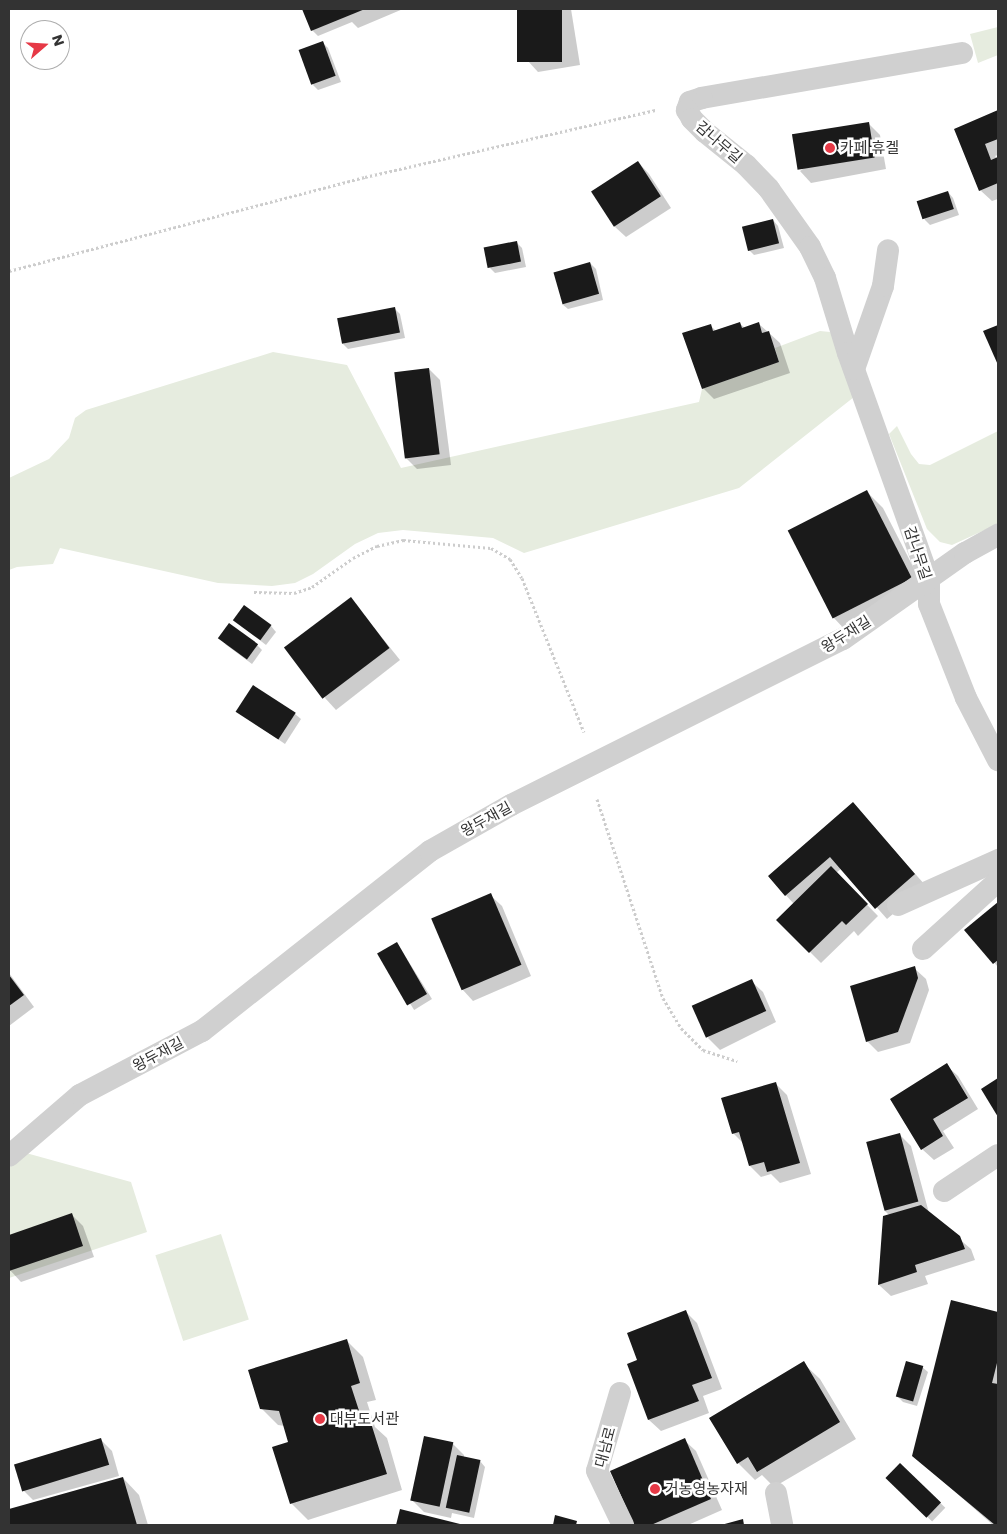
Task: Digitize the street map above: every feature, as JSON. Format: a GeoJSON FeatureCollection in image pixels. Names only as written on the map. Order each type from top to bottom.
{"type":"FeatureCollection","features":[{"type":"Feature","properties":{"kind":"lane","name":"감나무길"},"geometry":{"type":"LineString","coordinates":[[962,53],[711,97],[690,102],[687,110],[692,119],[746,165],[768,189],[810,247],[825,278],[854,369],[929,579],[929,604],[942,641],[966,698],[998,760]]}},
{"type":"Feature","properties":{"kind":"lane"},"geometry":{"type":"LineString","coordinates":[[854,369],[883,286],[888,250]]}},
{"type":"Feature","properties":{"kind":"lane","name":"왕두재길"},"geometry":{"type":"LineString","coordinates":[[9,1156],[80,1094],[202,1031],[430,851],[511,805],[843,639],[965,553],[998,535]]}},
{"type":"Feature","properties":{"kind":"lane"},"geometry":{"type":"LineString","coordinates":[[898,905],[998,860]]}},
{"type":"Feature","properties":{"kind":"lane"},"geometry":{"type":"LineString","coordinates":[[923,950],[998,881]]}},
{"type":"Feature","properties":{"kind":"lane"},"geometry":{"type":"LineString","coordinates":[[944,1191],[998,1155]]}},
{"type":"Feature","properties":{"kind":"lane","name":"대남로"},"geometry":{"type":"LineString","coordinates":[[620,1393],[597,1471],[623,1525]]}},
{"type":"Feature","properties":{"kind":"lane"},"geometry":{"type":"LineString","coordinates":[[776,1493],[782,1525]]}},
{"type":"Feature","properties":{"kind":"path"},"geometry":{"type":"LineString","coordinates":[[9,271],[365,177],[690,102]]}},
{"type":"Feature","properties":{"kind":"path"},"geometry":{"type":"LineString","coordinates":[[254,592],[273,594],[294,593],[312,587],[353,558],[377,546],[403,540],[490,548],[510,559],[522,578],[596,763],[597,800],[663,998],[681,1028],[703,1050],[737,1061]]}},
{"type":"Feature","properties":{"kind":"shaded area"},"geometry":{"type":"Polygon","coordinates":[[[998,27],[998,55],[978,63],[970,34],[998,27]]]}},
{"type":"Feature","properties":{"kind":"shaded area"},"geometry":{"type":"Polygon","coordinates":[[[820,331],[830,332],[835,340],[854,397],[739,488],[524,553],[493,538],[403,530],[378,533],[355,544],[313,574],[295,583],[272,586],[218,583],[60,548],[53,564],[17,567],[9,570],[9,478],[49,459],[69,438],[75,418],[86,410],[273,352],[347,365],[401,468],[699,402],[702,389],[779,362],[775,348],[820,331]]]}},
{"type":"Feature","properties":{"kind":"shaded area"},"geometry":{"type":"Polygon","coordinates":[[[897,426],[911,454],[919,464],[930,465],[998,431],[998,524],[952,545],[940,542],[927,529],[889,434],[897,426]]]}},
{"type":"Feature","properties":{"kind":"shaded area"},"geometry":{"type":"Polygon","coordinates":[[[26,1153],[131,1182],[147,1232],[9,1278],[9,1168],[26,1153]]]}},
{"type":"Feature","properties":{"kind":"shaded area"},"geometry":{"type":"Polygon","coordinates":[[[221,1234],[249,1320],[183,1341],[155,1255],[221,1234]]]}},
{"type":"Feature","properties":{"kind":"building"},"geometry":{"type":"Polygon","coordinates":[[[302,9],[365,9],[311,31],[302,9]]]}},
{"type":"Feature","properties":{"kind":"building"},"geometry":{"type":"Polygon","coordinates":[[[517,9],[562,9],[562,62],[517,62],[517,9]]]}},
{"type":"Feature","properties":{"kind":"building"},"geometry":{"type":"Polygon","coordinates":[[[323,41],[336,76],[311,85],[299,50],[323,41]]]}},
{"type":"Feature","properties":{"kind":"building"},"geometry":{"type":"Polygon","coordinates":[[[998,110],[998,139],[985,144],[991,160],[998,157],[998,183],[979,191],[954,129],[998,110]]]}},
{"type":"Feature","properties":{"kind":"building"},"geometry":{"type":"Polygon","coordinates":[[[869,122],[875,158],[798,170],[792,134],[869,122]]]}},
{"type":"Feature","properties":{"kind":"building"},"geometry":{"type":"Polygon","coordinates":[[[638,161],[661,196],[614,227],[591,191],[638,161]]]}},
{"type":"Feature","properties":{"kind":"building"},"geometry":{"type":"Polygon","coordinates":[[[948,191],[954,209],[922,219],[917,201],[948,191]]]}},
{"type":"Feature","properties":{"kind":"building"},"geometry":{"type":"Polygon","coordinates":[[[773,219],[779,243],[748,251],[742,227],[773,219]]]}},
{"type":"Feature","properties":{"kind":"building"},"geometry":{"type":"Polygon","coordinates":[[[517,241],[521,262],[488,268],[484,247],[517,241]]]}},
{"type":"Feature","properties":{"kind":"building"},"geometry":{"type":"Polygon","coordinates":[[[590,262],[599,294],[563,304],[553,272],[590,262]]]}},
{"type":"Feature","properties":{"kind":"building"},"geometry":{"type":"Polygon","coordinates":[[[395,307],[400,333],[342,344],[337,318],[395,307]]]}},
{"type":"Feature","properties":{"kind":"building"},"geometry":{"type":"Polygon","coordinates":[[[740,322],[742,328],[759,322],[762,333],[769,331],[779,362],[702,389],[682,333],[711,324],[713,331],[740,322]]]}},
{"type":"Feature","properties":{"kind":"building"},"geometry":{"type":"Polygon","coordinates":[[[998,325],[998,365],[983,331],[998,325]]]}},
{"type":"Feature","properties":{"kind":"building"},"geometry":{"type":"Polygon","coordinates":[[[429,368],[440,454],[405,459],[394,372],[429,368]]]}},
{"type":"Feature","properties":{"kind":"building"},"geometry":{"type":"Polygon","coordinates":[[[867,490],[912,578],[833,619],[788,530],[867,490]]]}},
{"type":"Feature","properties":{"kind":"building"},"geometry":{"type":"Polygon","coordinates":[[[351,597],[390,648],[322,699],[284,648],[351,597]]]}},
{"type":"Feature","properties":{"kind":"building"},"geometry":{"type":"Polygon","coordinates":[[[244,605],[272,625],[260,640],[233,620],[244,605]]]}},
{"type":"Feature","properties":{"kind":"building"},"geometry":{"type":"Polygon","coordinates":[[[229,623],[258,644],[247,660],[218,638],[229,623]]]}},
{"type":"Feature","properties":{"kind":"building"},"geometry":{"type":"Polygon","coordinates":[[[253,685],[296,713],[278,740],[236,712],[253,685]]]}},
{"type":"Feature","properties":{"kind":"building"},"geometry":{"type":"Polygon","coordinates":[[[853,802],[915,874],[875,909],[830,857],[785,896],[768,876],[853,802]]]}},
{"type":"Feature","properties":{"kind":"building"},"geometry":{"type":"Polygon","coordinates":[[[831,866],[868,904],[846,925],[842,921],[809,953],[776,920],[831,866]]]}},
{"type":"Feature","properties":{"kind":"building"},"geometry":{"type":"Polygon","coordinates":[[[491,893],[521,965],[462,990],[431,918],[491,893]]]}},
{"type":"Feature","properties":{"kind":"building"},"geometry":{"type":"Polygon","coordinates":[[[998,902],[998,960],[993,964],[964,930],[998,902]]]}},
{"type":"Feature","properties":{"kind":"building"},"geometry":{"type":"Polygon","coordinates":[[[397,942],[427,994],[407,1005],[377,954],[397,942]]]}},
{"type":"Feature","properties":{"kind":"building"},"geometry":{"type":"Polygon","coordinates":[[[915,966],[918,978],[898,1032],[866,1042],[850,986],[915,966]]]}},
{"type":"Feature","properties":{"kind":"building"},"geometry":{"type":"Polygon","coordinates":[[[9,975],[24,995],[9,1006],[9,975]]]}},
{"type":"Feature","properties":{"kind":"building"},"geometry":{"type":"Polygon","coordinates":[[[752,979],[766,1011],[706,1038],[692,1006],[752,979]]]}},
{"type":"Feature","properties":{"kind":"building"},"geometry":{"type":"Polygon","coordinates":[[[947,1063],[968,1098],[933,1119],[943,1136],[921,1150],[890,1099],[947,1063]]]}},
{"type":"Feature","properties":{"kind":"building"},"geometry":{"type":"Polygon","coordinates":[[[998,1078],[998,1117],[981,1089],[998,1078]]]}},
{"type":"Feature","properties":{"kind":"building"},"geometry":{"type":"Polygon","coordinates":[[[776,1082],[800,1163],[767,1172],[764,1162],[749,1166],[739,1132],[732,1134],[721,1098],[776,1082]]]}},
{"type":"Feature","properties":{"kind":"building"},"geometry":{"type":"Polygon","coordinates":[[[900,1133],[918,1202],[885,1211],[866,1142],[900,1133]]]}},
{"type":"Feature","properties":{"kind":"building"},"geometry":{"type":"Polygon","coordinates":[[[921,1205],[960,1236],[965,1249],[915,1265],[917,1272],[878,1285],[883,1216],[921,1205]]]}},
{"type":"Feature","properties":{"kind":"building"},"geometry":{"type":"Polygon","coordinates":[[[72,1213],[83,1246],[9,1271],[9,1235],[72,1213]]]}},
{"type":"Feature","properties":{"kind":"building"},"geometry":{"type":"Polygon","coordinates":[[[951,1300],[998,1312],[998,1359],[992,1383],[998,1384],[998,1525],[995,1525],[912,1456],[951,1300]]]}},
{"type":"Feature","properties":{"kind":"building"},"geometry":{"type":"Polygon","coordinates":[[[686,1310],[712,1378],[692,1385],[699,1401],[648,1420],[627,1364],[637,1360],[627,1333],[686,1310]]]}},
{"type":"Feature","properties":{"kind":"building"},"geometry":{"type":"Polygon","coordinates":[[[347,1339],[360,1383],[351,1386],[363,1423],[370,1420],[387,1474],[290,1504],[272,1447],[288,1442],[279,1411],[260,1409],[248,1370],[347,1339]]]}},
{"type":"Feature","properties":{"kind":"building"},"geometry":{"type":"Polygon","coordinates":[[[804,1361],[840,1422],[757,1472],[748,1457],[737,1464],[709,1418],[804,1361]]]}},
{"type":"Feature","properties":{"kind":"building"},"geometry":{"type":"Polygon","coordinates":[[[906,1361],[923,1366],[913,1402],[896,1397],[906,1361]]]}},
{"type":"Feature","properties":{"kind":"building"},"geometry":{"type":"Polygon","coordinates":[[[424,1436],[453,1442],[440,1507],[410,1501],[424,1436]]]}},
{"type":"Feature","properties":{"kind":"building"},"geometry":{"type":"Polygon","coordinates":[[[101,1438],[109,1465],[22,1491],[14,1465],[101,1438]]]}},
{"type":"Feature","properties":{"kind":"building"},"geometry":{"type":"Polygon","coordinates":[[[685,1438],[711,1499],[651,1525],[634,1525],[610,1471],[685,1438]]]}},
{"type":"Feature","properties":{"kind":"building"},"geometry":{"type":"Polygon","coordinates":[[[457,1455],[480,1460],[469,1513],[446,1508],[457,1455]]]}},
{"type":"Feature","properties":{"kind":"building"},"geometry":{"type":"Polygon","coordinates":[[[900,1463],[941,1503],[926,1518],[885,1478],[900,1463]]]}},
{"type":"Feature","properties":{"kind":"building"},"geometry":{"type":"Polygon","coordinates":[[[123,1477],[137,1525],[9,1525],[9,1509],[123,1477]]]}},
{"type":"Feature","properties":{"kind":"building"},"geometry":{"type":"Polygon","coordinates":[[[400,1509],[464,1525],[396,1525],[400,1509]]]}},
{"type":"Feature","properties":{"kind":"building"},"geometry":{"type":"Polygon","coordinates":[[[555,1515],[577,1521],[576,1525],[553,1525],[555,1515]]]}},
{"type":"Feature","properties":{"kind":"building"},"geometry":{"type":"Polygon","coordinates":[[[743,1519],[744,1525],[721,1525],[743,1519]]]}},
{"type":"Feature","properties":{"kind":"place","name":"카페 휴겔"},"geometry":{"type":"Point","coordinates":[830,148]}},
{"type":"Feature","properties":{"kind":"place","name":"대부도서관"},"geometry":{"type":"Point","coordinates":[320,1419]}},
{"type":"Feature","properties":{"kind":"place","name":"거농영농자재"},"geometry":{"type":"Point","coordinates":[655,1489]}}]}
